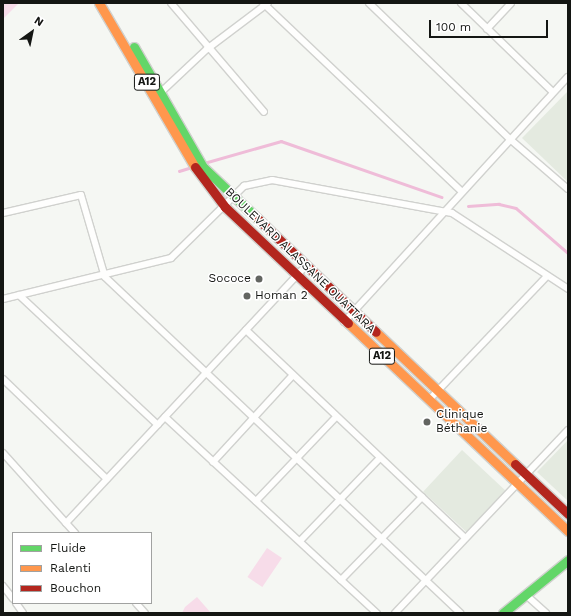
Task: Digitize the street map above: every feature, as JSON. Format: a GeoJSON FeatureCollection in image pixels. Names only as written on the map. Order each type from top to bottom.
{"type":"FeatureCollection","features":[{"type":"Feature","properties":{"kind":"main road","name":"BOULEVARD ALASSANE OUATTARA"},"geometry":{"type":"LineString","coordinates":[[99,3],[159,95]]}},
{"type":"Feature","properties":{"kind":"main road","name":"BOULEVARD ALASSANE OUATTARA"},"geometry":{"type":"LineString","coordinates":[[107,3],[196,162],[200,177],[225,207],[344,322],[568,531]]}},
{"type":"Feature","properties":{"kind":"main road","name":"BOULEVARD ALASSANE OUATTARA"},"geometry":{"type":"LineString","coordinates":[[196,162],[234,196],[568,514]]}},
{"type":"Feature","properties":{"kind":"main road"},"geometry":{"type":"LineString","coordinates":[[503,613],[568,560]]}},
{"type":"Feature","properties":{"kind":"street"},"geometry":{"type":"LineString","coordinates":[[171,3],[207,49],[264,112]]}},
{"type":"Feature","properties":{"kind":"street"},"geometry":{"type":"LineString","coordinates":[[369,3],[511,140],[568,189]]}},
{"type":"Feature","properties":{"kind":"street"},"geometry":{"type":"LineString","coordinates":[[461,3],[553,92]]}},
{"type":"Feature","properties":{"kind":"street"},"geometry":{"type":"LineString","coordinates":[[487,29],[511,3]]}},
{"type":"Feature","properties":{"kind":"street"},"geometry":{"type":"LineString","coordinates":[[159,95],[207,49],[265,4],[462,192]]}},
{"type":"Feature","properties":{"kind":"street"},"geometry":{"type":"LineString","coordinates":[[344,322],[442,212],[511,140],[568,77]]}},
{"type":"Feature","properties":{"kind":"street"},"geometry":{"type":"LineString","coordinates":[[3,299],[105,276],[171,258],[225,207],[244,186],[272,180],[452,213],[481,230],[568,289]]}},
{"type":"Feature","properties":{"kind":"street"},"geometry":{"type":"LineString","coordinates":[[3,213],[81,196],[105,276],[207,372],[338,500],[426,579],[460,613]]}},
{"type":"Feature","properties":{"kind":"street"},"geometry":{"type":"LineString","coordinates":[[66,523],[306,266]]}},
{"type":"Feature","properties":{"kind":"street"},"geometry":{"type":"LineString","coordinates":[[429,400],[440,392],[547,276]]}},
{"type":"Feature","properties":{"kind":"street"},"geometry":{"type":"LineString","coordinates":[[18,295],[158,425]]}},
{"type":"Feature","properties":{"kind":"street"},"geometry":{"type":"LineString","coordinates":[[246,330],[465,538]]}},
{"type":"Feature","properties":{"kind":"street"},"geometry":{"type":"LineString","coordinates":[[213,462],[252,417],[292,375]]}},
{"type":"Feature","properties":{"kind":"street"},"geometry":{"type":"LineString","coordinates":[[3,379],[107,479]]}},
{"type":"Feature","properties":{"kind":"street"},"geometry":{"type":"LineString","coordinates":[[165,417],[377,613]]}},
{"type":"Feature","properties":{"kind":"street"},"geometry":{"type":"LineString","coordinates":[[256,501],[336,417]]}},
{"type":"Feature","properties":{"kind":"street"},"geometry":{"type":"LineString","coordinates":[[395,613],[568,430]]}},
{"type":"Feature","properties":{"kind":"street"},"geometry":{"type":"LineString","coordinates":[[3,454],[73,532]]}},
{"type":"Feature","properties":{"kind":"street"},"geometry":{"type":"LineString","coordinates":[[300,541],[380,458]]}},
{"type":"Feature","properties":{"kind":"street"},"geometry":{"type":"LineString","coordinates":[[341,580],[422,497]]}},
{"type":"Feature","properties":{"kind":"street"},"geometry":{"type":"LineString","coordinates":[[3,586],[12,598]]}},
{"type":"Feature","properties":{"kind":"street"},"geometry":{"type":"LineString","coordinates":[[526,595],[546,613]]}},
{"type":"Feature","properties":{"kind":"street"},"geometry":{"type":"LineString","coordinates":[[17,604],[23,613]]}},
{"type":"Feature","properties":{"kind":"street"},"geometry":{"type":"LineString","coordinates":[[137,604],[145,613]]}},
{"type":"Feature","properties":{"kind":"shaded area"},"geometry":{"type":"Polygon","coordinates":[[[3,3],[19,3],[3,19],[3,3]]]}},
{"type":"Feature","properties":{"kind":"shaded area"},"geometry":{"type":"Polygon","coordinates":[[[568,91],[568,182],[522,138],[568,91]]]}},
{"type":"Feature","properties":{"kind":"shaded area"},"geometry":{"type":"Polygon","coordinates":[[[568,440],[568,501],[537,472],[568,440]]]}},
{"type":"Feature","properties":{"kind":"shaded area"},"geometry":{"type":"Polygon","coordinates":[[[462,450],[506,491],[467,533],[423,492],[462,450]]]}},
{"type":"Feature","properties":{"kind":"shaded area"},"geometry":{"type":"Polygon","coordinates":[[[267,548],[282,558],[262,587],[247,577],[267,548]]]}},
{"type":"Feature","properties":{"kind":"shaded area"},"geometry":{"type":"Polygon","coordinates":[[[197,597],[211,613],[182,613],[185,607],[197,597]]]}},
{"type":"Feature","properties":{"kind":"waterway"},"geometry":{"type":"LineString","coordinates":[[204,163],[281,141],[442,197]]}},
{"type":"Feature","properties":{"kind":"waterway"},"geometry":{"type":"LineString","coordinates":[[179,171],[192,167]]}},
{"type":"Feature","properties":{"kind":"waterway"},"geometry":{"type":"LineString","coordinates":[[468,206],[499,204],[516,208],[568,253]]}},
{"type":"Feature","properties":{"kind":"traffic: fast"},"geometry":{"type":"LineString","coordinates":[[134,47],[203,167],[258,219]]}},
{"type":"Feature","properties":{"kind":"traffic: fast"},"geometry":{"type":"LineString","coordinates":[[503,613],[568,560]]}},
{"type":"Feature","properties":{"kind":"traffic: slow"},"geometry":{"type":"LineString","coordinates":[[99,3],[195,167]]}},
{"type":"Feature","properties":{"kind":"traffic: slow"},"geometry":{"type":"LineString","coordinates":[[348,323],[568,531]]}},
{"type":"Feature","properties":{"kind":"traffic: slow"},"geometry":{"type":"LineString","coordinates":[[376,332],[515,464]]}},
{"type":"Feature","properties":{"kind":"traffic: jam"},"geometry":{"type":"LineString","coordinates":[[195,167],[225,207],[348,323]]}},
{"type":"Feature","properties":{"kind":"traffic: jam"},"geometry":{"type":"LineString","coordinates":[[258,219],[376,332]]}},
{"type":"Feature","properties":{"kind":"traffic: jam"},"geometry":{"type":"LineString","coordinates":[[515,464],[568,514]]}},
{"type":"Feature","properties":{"kind":"place","name":"Sococe"},"geometry":{"type":"Point","coordinates":[259,279]}},
{"type":"Feature","properties":{"kind":"place","name":"Homan 2"},"geometry":{"type":"Point","coordinates":[247,296]}},
{"type":"Feature","properties":{"kind":"place","name":"Clinique Béthanie"},"geometry":{"type":"Point","coordinates":[427,422]}}]}
